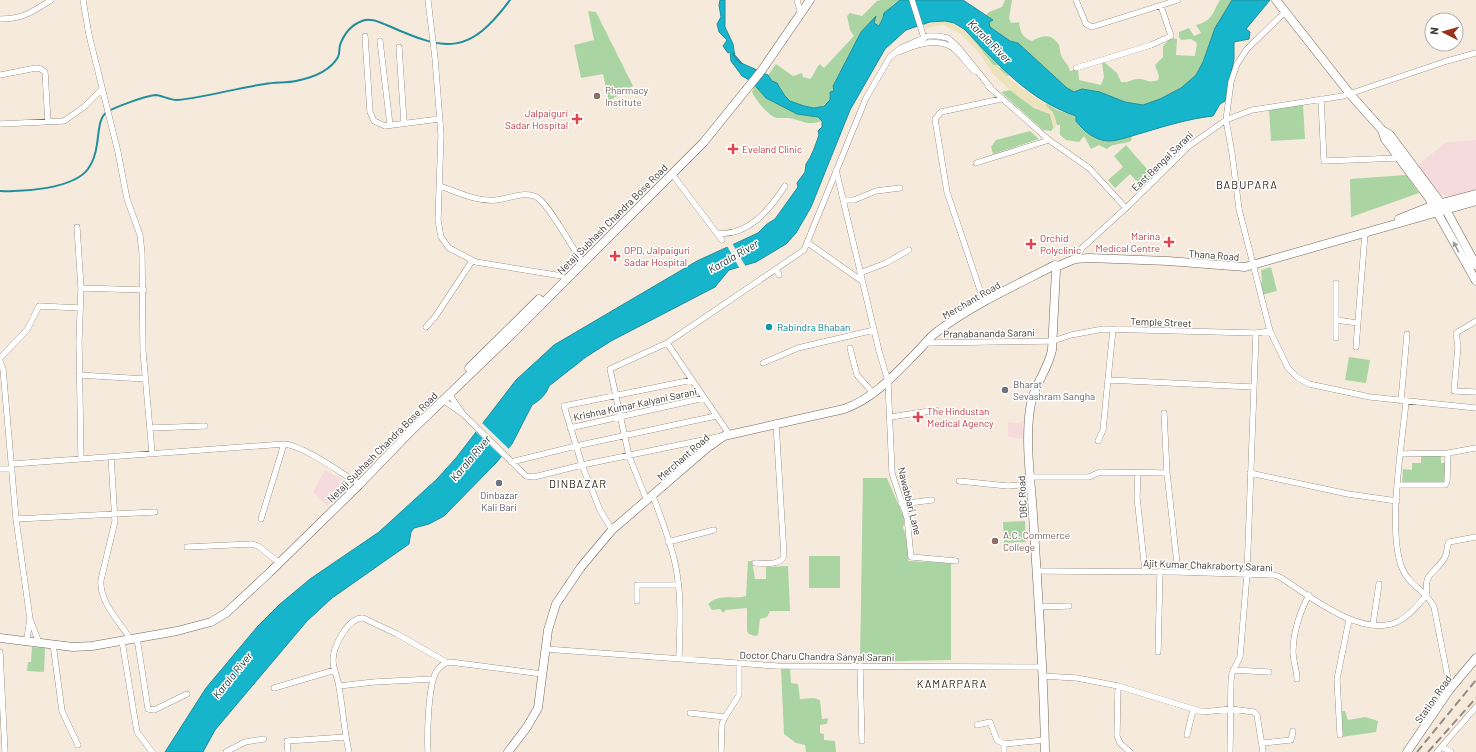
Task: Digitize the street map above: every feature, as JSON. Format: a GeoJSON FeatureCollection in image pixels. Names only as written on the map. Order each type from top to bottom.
{"type":"FeatureCollection","features":[{"type":"Feature","properties":{"kind":"street"},"geometry":{"type":"LineString","coordinates":[[39,8],[40,0]]}},
{"type":"Feature","properties":{"kind":"street"},"geometry":{"type":"LineString","coordinates":[[0,19],[21,18],[51,0]]}},
{"type":"Feature","properties":{"kind":"street"},"geometry":{"type":"LineString","coordinates":[[83,0],[101,90],[129,209],[140,235],[144,290],[145,379],[152,453]]}},
{"type":"Feature","properties":{"kind":"street"},"geometry":{"type":"LineString","coordinates":[[428,0],[440,119],[440,186],[438,225],[441,237],[449,248],[472,261],[565,276]]}},
{"type":"Feature","properties":{"kind":"street"},"geometry":{"type":"LineString","coordinates":[[797,0],[801,15]]}},
{"type":"Feature","properties":{"kind":"street","name":"Netaji Subhash Chandra Bose Road"},"geometry":{"type":"LineString","coordinates":[[27,639],[53,644],[82,647],[177,630],[211,622],[226,613],[358,484],[410,429],[565,276],[703,143],[762,70],[810,0]]}},
{"type":"Feature","properties":{"kind":"street","name":"Netaji Subhash Chandra Bose Road"},"geometry":{"type":"LineString","coordinates":[[801,15],[809,10],[817,0]]}},
{"type":"Feature","properties":{"kind":"street"},"geometry":{"type":"LineString","coordinates":[[912,0],[923,36]]}},
{"type":"Feature","properties":{"kind":"street"},"geometry":{"type":"LineString","coordinates":[[1076,0],[1086,24],[1090,27],[1178,0]]}},
{"type":"Feature","properties":{"kind":"street"},"geometry":{"type":"LineString","coordinates":[[1276,0],[1282,11],[1296,20],[1350,94],[1382,130],[1390,135],[1432,196],[1476,280]]}},
{"type":"Feature","properties":{"kind":"street"},"geometry":{"type":"LineString","coordinates":[[1076,68],[1146,47],[1171,36],[1161,6]]}},
{"type":"Feature","properties":{"kind":"street"},"geometry":{"type":"LineString","coordinates":[[1282,11],[1247,49],[1237,64],[1231,82],[1226,120],[1239,209],[1270,331],[1288,368],[1297,377],[1306,382],[1349,393],[1403,401],[1476,408]]}},
{"type":"Feature","properties":{"kind":"street"},"geometry":{"type":"LineString","coordinates":[[365,36],[371,117],[379,125],[440,119]]}},
{"type":"Feature","properties":{"kind":"street"},"geometry":{"type":"LineString","coordinates":[[679,658],[678,585],[675,562],[650,498],[629,456],[610,369],[667,342],[718,311],[777,272],[804,250],[866,98],[890,57],[907,44],[923,36],[938,36],[952,41],[991,88]]}},
{"type":"Feature","properties":{"kind":"street"},"geometry":{"type":"LineString","coordinates":[[380,42],[390,125]]}},
{"type":"Feature","properties":{"kind":"street"},"geometry":{"type":"LineString","coordinates":[[890,57],[903,50],[924,44],[945,44],[956,51],[1001,99],[1049,140],[1089,168],[1126,208]]}},
{"type":"Feature","properties":{"kind":"street"},"geometry":{"type":"LineString","coordinates":[[399,47],[404,123]]}},
{"type":"Feature","properties":{"kind":"street","name":"East Bengal Sarani"},"geometry":{"type":"LineString","coordinates":[[1075,259],[1082,248],[1126,208],[1189,146],[1226,120],[1252,110],[1350,94],[1447,61],[1476,53]]}},
{"type":"Feature","properties":{"kind":"street"},"geometry":{"type":"LineString","coordinates":[[0,75],[36,68],[46,72],[48,122]]}},
{"type":"Feature","properties":{"kind":"street"},"geometry":{"type":"LineString","coordinates":[[0,124],[68,120],[101,90]]}},
{"type":"Feature","properties":{"kind":"street"},"geometry":{"type":"LineString","coordinates":[[984,302],[947,192],[935,119],[941,112],[1001,99]]}},
{"type":"Feature","properties":{"kind":"street"},"geometry":{"type":"LineString","coordinates":[[1320,99],[1324,161],[1399,158]]}},
{"type":"Feature","properties":{"kind":"street","name":"Netaji Subhash Chandra Bose Road"},"geometry":{"type":"LineString","coordinates":[[410,429],[446,397],[565,276],[580,258],[699,139],[713,129]]}},
{"type":"Feature","properties":{"kind":"street"},"geometry":{"type":"LineString","coordinates":[[1382,130],[1385,139],[1399,158],[1432,196],[1444,199],[1459,198],[1476,194]]}},
{"type":"Feature","properties":{"kind":"street"},"geometry":{"type":"LineString","coordinates":[[976,163],[1049,140]]}},
{"type":"Feature","properties":{"kind":"street","name":"Nawabbari Lane"},"geometry":{"type":"LineString","coordinates":[[836,170],[874,330],[888,381],[891,417],[892,473],[907,518],[911,557],[956,562]]}},
{"type":"Feature","properties":{"kind":"street"},"geometry":{"type":"LineString","coordinates":[[672,174],[722,240]]}},
{"type":"Feature","properties":{"kind":"street"},"geometry":{"type":"LineString","coordinates":[[440,186],[477,198],[492,200],[527,195],[534,196],[544,204],[580,258]]}},
{"type":"Feature","properties":{"kind":"street"},"geometry":{"type":"LineString","coordinates":[[717,233],[732,233],[757,219],[770,209],[785,186]]}},
{"type":"Feature","properties":{"kind":"street"},"geometry":{"type":"LineString","coordinates":[[843,200],[854,200],[882,189],[900,188]]}},
{"type":"Feature","properties":{"kind":"street"},"geometry":{"type":"LineString","coordinates":[[1432,196],[1430,204],[1440,210],[1476,265]]}},
{"type":"Feature","properties":{"kind":"street"},"geometry":{"type":"LineString","coordinates":[[1440,210],[1459,198]]}},
{"type":"Feature","properties":{"kind":"street"},"geometry":{"type":"LineString","coordinates":[[1440,210],[1476,201]]}},
{"type":"Feature","properties":{"kind":"street","name":"Thana Road"},"geometry":{"type":"LineString","coordinates":[[1057,267],[1075,259],[1168,261],[1238,267],[1253,265],[1440,210]]}},
{"type":"Feature","properties":{"kind":"street"},"geometry":{"type":"LineString","coordinates":[[77,227],[81,288],[81,459]]}},
{"type":"Feature","properties":{"kind":"street"},"geometry":{"type":"LineString","coordinates":[[1356,347],[1365,233]]}},
{"type":"Feature","properties":{"kind":"street"},"geometry":{"type":"LineString","coordinates":[[808,243],[862,281]]}},
{"type":"Feature","properties":{"kind":"street"},"geometry":{"type":"LineString","coordinates":[[860,273],[909,250]]}},
{"type":"Feature","properties":{"kind":"street"},"geometry":{"type":"LineString","coordinates":[[426,327],[435,317],[472,261]]}},
{"type":"Feature","properties":{"kind":"street","name":"Merchant Road"},"geometry":{"type":"LineString","coordinates":[[508,752],[527,728],[538,708],[545,649],[551,617],[556,604],[581,567],[612,530],[707,448],[726,435],[776,423],[844,410],[857,405],[874,394],[938,331],[984,302],[1042,272],[1057,267]]}},
{"type":"Feature","properties":{"kind":"street","name":"DBC Road"},"geometry":{"type":"LineString","coordinates":[[1045,752],[1037,571],[1028,437],[1031,402],[1036,385],[1050,358],[1053,341],[1057,267]]}},
{"type":"Feature","properties":{"kind":"street"},"geometry":{"type":"LineString","coordinates":[[1042,272],[1050,275],[1055,282]]}},
{"type":"Feature","properties":{"kind":"street"},"geometry":{"type":"LineString","coordinates":[[1336,283],[1336,338]]}},
{"type":"Feature","properties":{"kind":"street"},"geometry":{"type":"LineString","coordinates":[[81,288],[144,290]]}},
{"type":"Feature","properties":{"kind":"street"},"geometry":{"type":"LineString","coordinates":[[38,640],[30,619],[16,519],[12,467],[3,399],[3,369],[0,360],[26,330],[39,306],[80,308]]}},
{"type":"Feature","properties":{"kind":"street"},"geometry":{"type":"LineString","coordinates":[[1336,320],[1358,322]]}},
{"type":"Feature","properties":{"kind":"street"},"geometry":{"type":"LineString","coordinates":[[1476,321],[1456,333],[1458,346],[1454,391],[1476,392]]}},
{"type":"Feature","properties":{"kind":"street"},"geometry":{"type":"LineString","coordinates":[[763,363],[798,348],[874,330]]}},
{"type":"Feature","properties":{"kind":"street"},"geometry":{"type":"LineString","coordinates":[[1098,441],[1103,430],[1113,330]]}},
{"type":"Feature","properties":{"kind":"street","name":"Temple Street"},"geometry":{"type":"LineString","coordinates":[[1053,341],[1082,332],[1113,330],[1256,333],[1270,331]]}},
{"type":"Feature","properties":{"kind":"street"},"geometry":{"type":"LineString","coordinates":[[1230,752],[1231,680],[1233,670],[1240,657],[1247,574],[1256,333]]}},
{"type":"Feature","properties":{"kind":"street"},"geometry":{"type":"LineString","coordinates":[[1407,334],[1396,535],[1402,567],[1409,582],[1427,595]]}},
{"type":"Feature","properties":{"kind":"street","name":"Pranabananda Sarani"},"geometry":{"type":"LineString","coordinates":[[925,343],[1053,341]]}},
{"type":"Feature","properties":{"kind":"street"},"geometry":{"type":"LineString","coordinates":[[446,397],[504,454],[522,474],[529,477],[726,435],[716,416],[667,342]]}},
{"type":"Feature","properties":{"kind":"street"},"geometry":{"type":"LineString","coordinates":[[850,348],[857,375],[874,394]]}},
{"type":"Feature","properties":{"kind":"street"},"geometry":{"type":"LineString","coordinates":[[80,375],[145,379]]}},
{"type":"Feature","properties":{"kind":"street"},"geometry":{"type":"LineString","coordinates":[[612,530],[600,510],[582,465],[564,406],[616,397],[692,380]]}},
{"type":"Feature","properties":{"kind":"street"},"geometry":{"type":"LineString","coordinates":[[1109,380],[1253,386]]}},
{"type":"Feature","properties":{"kind":"street","name":"Krishna Kumar Kalyani Sarani"},"geometry":{"type":"LineString","coordinates":[[570,428],[704,398]]}},
{"type":"Feature","properties":{"kind":"street"},"geometry":{"type":"LineString","coordinates":[[891,417],[936,410]]}},
{"type":"Feature","properties":{"kind":"street"},"geometry":{"type":"LineString","coordinates":[[1164,413],[1167,473],[1178,572]]}},
{"type":"Feature","properties":{"kind":"street"},"geometry":{"type":"LineString","coordinates":[[511,462],[576,446],[716,416]]}},
{"type":"Feature","properties":{"kind":"street"},"geometry":{"type":"LineString","coordinates":[[755,563],[775,563],[782,560],[784,556],[776,423]]}},
{"type":"Feature","properties":{"kind":"street"},"geometry":{"type":"LineString","coordinates":[[150,428],[205,426]]}},
{"type":"Feature","properties":{"kind":"street"},"geometry":{"type":"LineString","coordinates":[[261,519],[284,444]]}},
{"type":"Feature","properties":{"kind":"street"},"geometry":{"type":"LineString","coordinates":[[0,470],[12,467],[81,459],[290,444],[318,458],[358,484]]}},
{"type":"Feature","properties":{"kind":"street"},"geometry":{"type":"LineString","coordinates":[[1400,454],[1448,453],[1476,448]]}},
{"type":"Feature","properties":{"kind":"street"},"geometry":{"type":"LineString","coordinates":[[1398,485],[1446,484],[1448,453]]}},
{"type":"Feature","properties":{"kind":"street"},"geometry":{"type":"LineString","coordinates":[[111,457],[115,513],[100,589],[104,599],[129,639],[148,709],[154,710],[187,694]]}},
{"type":"Feature","properties":{"kind":"street"},"geometry":{"type":"LineString","coordinates":[[959,481],[1008,486],[1031,481],[1089,477],[1100,472],[1167,473]]}},
{"type":"Feature","properties":{"kind":"street"},"geometry":{"type":"LineString","coordinates":[[1138,473],[1137,497],[1145,571]]}},
{"type":"Feature","properties":{"kind":"street"},"geometry":{"type":"LineString","coordinates":[[1250,473],[1348,494],[1397,501]]}},
{"type":"Feature","properties":{"kind":"street"},"geometry":{"type":"LineString","coordinates":[[902,504],[932,500]]}},
{"type":"Feature","properties":{"kind":"street"},"geometry":{"type":"LineString","coordinates":[[16,519],[155,512]]}},
{"type":"Feature","properties":{"kind":"street"},"geometry":{"type":"LineString","coordinates":[[668,542],[714,530]]}},
{"type":"Feature","properties":{"kind":"street"},"geometry":{"type":"LineString","coordinates":[[1450,689],[1434,607],[1427,595],[1425,585],[1428,576],[1445,557],[1449,542],[1476,537]]}},
{"type":"Feature","properties":{"kind":"street"},"geometry":{"type":"LineString","coordinates":[[187,546],[252,544],[258,546],[278,562]]}},
{"type":"Feature","properties":{"kind":"street","name":"Ajit Kumar Chakraborty Sarani"},"geometry":{"type":"LineString","coordinates":[[1037,571],[1160,571],[1276,575],[1349,620],[1373,624],[1396,622],[1402,619],[1427,595]]}},
{"type":"Feature","properties":{"kind":"street"},"geometry":{"type":"LineString","coordinates":[[1158,652],[1160,571]]}},
{"type":"Feature","properties":{"kind":"street"},"geometry":{"type":"LineString","coordinates":[[1373,624],[1379,584]]}},
{"type":"Feature","properties":{"kind":"street"},"geometry":{"type":"LineString","coordinates":[[637,601],[637,585],[678,585]]}},
{"type":"Feature","properties":{"kind":"street"},"geometry":{"type":"LineString","coordinates":[[1297,680],[1293,643],[1303,606],[1309,595]]}},
{"type":"Feature","properties":{"kind":"street"},"geometry":{"type":"LineString","coordinates":[[1038,606],[1069,606]]}},
{"type":"Feature","properties":{"kind":"street"},"geometry":{"type":"LineString","coordinates":[[348,752],[339,686],[334,670],[333,654],[337,642],[349,626],[359,618],[397,634],[446,662],[474,664],[542,674]]}},
{"type":"Feature","properties":{"kind":"street"},"geometry":{"type":"LineString","coordinates":[[27,639],[30,619]]}},
{"type":"Feature","properties":{"kind":"street"},"geometry":{"type":"LineString","coordinates":[[1340,735],[1338,673],[1349,620]]}},
{"type":"Feature","properties":{"kind":"street","name":"Netaji Subhash Chandra Bose Road"},"geometry":{"type":"LineString","coordinates":[[0,637],[82,645],[129,639]]}},
{"type":"Feature","properties":{"kind":"street"},"geometry":{"type":"LineString","coordinates":[[129,639],[137,732],[152,752]]}},
{"type":"Feature","properties":{"kind":"street"},"geometry":{"type":"LineString","coordinates":[[53,644],[62,711],[78,745]]}},
{"type":"Feature","properties":{"kind":"street","name":"Doctor Charu Chandra Sanyal Sarani"},"geometry":{"type":"LineString","coordinates":[[545,649],[679,658],[739,664],[1041,667]]}},
{"type":"Feature","properties":{"kind":"street"},"geometry":{"type":"LineString","coordinates":[[0,652],[5,752]]}},
{"type":"Feature","properties":{"kind":"street","name":"Station Road"},"geometry":{"type":"LineString","coordinates":[[1407,752],[1450,689],[1476,658]]}},
{"type":"Feature","properties":{"kind":"street"},"geometry":{"type":"LineString","coordinates":[[428,752],[433,680],[436,671],[446,662]]}},
{"type":"Feature","properties":{"kind":"street"},"geometry":{"type":"LineString","coordinates":[[721,752],[722,724],[725,716],[739,695],[739,664]]}},
{"type":"Feature","properties":{"kind":"street"},"geometry":{"type":"LineString","coordinates":[[860,666],[862,740]]}},
{"type":"Feature","properties":{"kind":"street"},"geometry":{"type":"LineString","coordinates":[[274,688],[334,670]]}},
{"type":"Feature","properties":{"kind":"street"},"geometry":{"type":"LineString","coordinates":[[1233,670],[1269,672]]}},
{"type":"Feature","properties":{"kind":"street"},"geometry":{"type":"LineString","coordinates":[[1042,676],[1077,678],[1118,686],[1193,710],[1208,712],[1231,710],[1256,713],[1263,752]]}},
{"type":"Feature","properties":{"kind":"street"},"geometry":{"type":"LineString","coordinates":[[339,686],[374,682],[433,680]]}},
{"type":"Feature","properties":{"kind":"street"},"geometry":{"type":"LineString","coordinates":[[1118,686],[1117,736],[1120,742],[1130,752]]}},
{"type":"Feature","properties":{"kind":"street"},"geometry":{"type":"LineString","coordinates":[[1437,752],[1476,706]]}},
{"type":"Feature","properties":{"kind":"street"},"geometry":{"type":"LineString","coordinates":[[1188,736],[1193,710]]}},
{"type":"Feature","properties":{"kind":"street"},"geometry":{"type":"LineString","coordinates":[[690,713],[725,716]]}},
{"type":"Feature","properties":{"kind":"street"},"geometry":{"type":"LineString","coordinates":[[977,725],[990,722],[997,740],[1004,744],[1045,740]]}},
{"type":"Feature","properties":{"kind":"street"},"geometry":{"type":"LineString","coordinates":[[1262,743],[1291,740],[1293,731]]}},
{"type":"Feature","properties":{"kind":"street"},"geometry":{"type":"LineString","coordinates":[[288,752],[287,741],[346,737]]}},
{"type":"Feature","properties":{"kind":"street"},"geometry":{"type":"LineString","coordinates":[[226,752],[245,742],[264,739]]}},
{"type":"Feature","properties":{"kind":"street"},"geometry":{"type":"LineString","coordinates":[[1004,744],[1004,752]]}},
{"type":"Feature","properties":{"kind":"street"},"geometry":{"type":"LineString","coordinates":[[1442,747],[1451,752]]}},
{"type":"Feature","properties":{"kind":"shaded area"},"geometry":{"type":"Polygon","coordinates":[[[1476,140],[1476,190],[1452,196],[1441,195],[1416,166],[1447,142],[1476,140]]]}},
{"type":"Feature","properties":{"kind":"shaded area"},"geometry":{"type":"Polygon","coordinates":[[[1022,421],[1025,422],[1024,439],[1008,437],[1008,422],[1017,423],[1022,421]]]}},
{"type":"Feature","properties":{"kind":"shaded area"},"geometry":{"type":"Polygon","coordinates":[[[325,470],[349,483],[327,506],[313,492],[325,470]]]}},
{"type":"Feature","properties":{"kind":"green space"},"geometry":{"type":"Polygon","coordinates":[[[900,0],[893,4],[879,26],[874,23],[876,17],[861,32],[833,85],[834,91],[829,94],[830,100],[826,104],[820,106],[808,107],[801,106],[789,100],[781,88],[772,81],[768,75],[776,64],[793,76],[802,73],[803,77],[810,79],[820,64],[824,68],[854,36],[850,30],[847,16],[850,13],[862,16],[877,1],[900,0]]]}},
{"type":"Feature","properties":{"kind":"green space"},"geometry":{"type":"Polygon","coordinates":[[[1005,0],[1012,0],[1009,18],[1011,23],[1019,22],[1021,31],[1026,38],[1032,41],[1043,36],[1053,38],[1059,45],[1061,55],[1070,71],[1078,69],[1079,80],[1101,85],[1104,77],[1102,62],[1117,73],[1121,82],[1138,79],[1149,81],[1158,80],[1159,76],[1155,65],[1163,57],[1163,46],[1171,38],[1177,39],[1176,55],[1195,56],[1197,43],[1191,39],[1181,40],[1179,37],[1179,32],[1189,28],[1194,36],[1201,33],[1196,25],[1209,19],[1220,0],[1232,0],[1215,28],[1203,62],[1196,75],[1181,88],[1160,99],[1143,105],[1125,102],[1100,92],[1082,89],[1074,92],[1067,88],[1018,43],[1010,41],[990,27],[989,22],[992,20],[985,16],[989,12],[1002,7],[1005,0]]]}},
{"type":"Feature","properties":{"kind":"green space"},"geometry":{"type":"Polygon","coordinates":[[[588,11],[596,12],[633,86],[609,101],[603,74],[581,78],[574,45],[594,40],[588,11]]]}},
{"type":"Feature","properties":{"kind":"green space"},"geometry":{"type":"Polygon","coordinates":[[[969,34],[990,54],[1009,76],[999,69],[1000,66],[993,65],[969,34]]]}},
{"type":"Feature","properties":{"kind":"green space"},"geometry":{"type":"Polygon","coordinates":[[[755,85],[769,98],[784,108],[799,114],[820,118],[822,121],[808,123],[789,118],[774,117],[759,103],[752,92],[755,85]]]}},
{"type":"Feature","properties":{"kind":"green space"},"geometry":{"type":"Polygon","coordinates":[[[1010,90],[1034,108],[1050,114],[1054,127],[1051,131],[1043,130],[1001,92],[1010,90]]]}},
{"type":"Feature","properties":{"kind":"green space"},"geometry":{"type":"Polygon","coordinates":[[[1045,103],[1057,110],[1076,116],[1078,125],[1092,136],[1110,141],[1132,136],[1131,141],[1113,145],[1107,149],[1099,145],[1091,149],[1084,136],[1079,142],[1066,140],[1060,135],[1060,125],[1057,125],[1052,111],[1047,109],[1045,103]]]}},
{"type":"Feature","properties":{"kind":"green space"},"geometry":{"type":"Polygon","coordinates":[[[1303,105],[1305,139],[1271,141],[1269,109],[1303,105]]]}},
{"type":"Feature","properties":{"kind":"green space"},"geometry":{"type":"Polygon","coordinates":[[[1030,131],[1039,139],[993,154],[991,147],[996,140],[1030,131]]]}},
{"type":"Feature","properties":{"kind":"green space"},"geometry":{"type":"Polygon","coordinates":[[[1126,145],[1153,176],[1142,187],[1130,174],[1115,188],[1108,180],[1123,167],[1114,156],[1126,145]]]}},
{"type":"Feature","properties":{"kind":"green space"},"geometry":{"type":"Polygon","coordinates":[[[1406,175],[1419,193],[1351,217],[1350,179],[1406,175]]]}},
{"type":"Feature","properties":{"kind":"green space"},"geometry":{"type":"Polygon","coordinates":[[[1271,267],[1277,291],[1262,295],[1259,283],[1262,282],[1261,270],[1271,267]]]}},
{"type":"Feature","properties":{"kind":"green space"},"geometry":{"type":"Polygon","coordinates":[[[1349,357],[1370,360],[1366,383],[1345,380],[1349,357]]]}},
{"type":"Feature","properties":{"kind":"green space"},"geometry":{"type":"Polygon","coordinates":[[[1421,455],[1441,455],[1441,463],[1446,463],[1445,483],[1402,484],[1403,469],[1412,470],[1412,463],[1421,463],[1421,455]]]}},
{"type":"Feature","properties":{"kind":"green space"},"geometry":{"type":"Polygon","coordinates":[[[863,478],[887,478],[905,520],[903,527],[908,542],[908,561],[951,563],[951,660],[860,662],[863,478]]]}},
{"type":"Feature","properties":{"kind":"green space"},"geometry":{"type":"Polygon","coordinates":[[[1025,521],[1026,542],[1004,543],[1003,522],[1025,521]]]}},
{"type":"Feature","properties":{"kind":"green space"},"geometry":{"type":"Polygon","coordinates":[[[809,556],[840,556],[840,588],[809,588],[809,556]]]}},
{"type":"Feature","properties":{"kind":"green space"},"geometry":{"type":"Polygon","coordinates":[[[748,561],[752,561],[755,579],[766,579],[766,567],[788,566],[790,611],[770,611],[767,617],[760,619],[758,635],[755,636],[749,634],[747,631],[747,608],[726,610],[723,613],[720,609],[712,610],[708,604],[717,599],[746,596],[748,561]]]}},
{"type":"Feature","properties":{"kind":"green space"},"geometry":{"type":"Polygon","coordinates":[[[32,647],[45,648],[44,672],[27,671],[28,662],[31,662],[32,647]]]}},
{"type":"Feature","properties":{"kind":"green space"},"geometry":{"type":"Polygon","coordinates":[[[781,668],[790,669],[791,683],[798,684],[800,699],[814,698],[820,700],[822,719],[828,718],[827,724],[820,725],[820,733],[824,734],[824,740],[835,741],[836,752],[806,752],[805,745],[796,743],[784,734],[781,668]]]}},
{"type":"Feature","properties":{"kind":"green space"},"geometry":{"type":"Polygon","coordinates":[[[1340,711],[1345,711],[1348,720],[1365,717],[1378,721],[1376,732],[1342,737],[1340,711]]]}},
{"type":"Feature","properties":{"kind":"sand"},"geometry":{"type":"Polygon","coordinates":[[[945,21],[953,23],[966,32],[993,65],[1000,66],[999,69],[1008,77],[1052,111],[1056,124],[1054,131],[1050,114],[1034,108],[1010,90],[993,74],[979,53],[962,35],[943,25],[925,28],[924,24],[945,21]]]}},
{"type":"Feature","properties":{"kind":"water","name":"Karala River"},"geometry":{"type":"Polygon","coordinates":[[[720,0],[725,0],[725,27],[733,44],[735,57],[739,62],[768,75],[772,81],[777,83],[790,101],[814,108],[824,106],[830,100],[830,92],[834,91],[833,86],[861,32],[876,16],[874,23],[879,26],[884,13],[900,0],[963,0],[993,20],[989,22],[990,27],[1010,41],[1018,43],[1067,88],[1074,92],[1082,89],[1100,92],[1125,102],[1143,105],[1160,99],[1181,88],[1196,75],[1203,62],[1215,28],[1232,0],[1270,0],[1246,29],[1250,32],[1249,39],[1234,42],[1234,59],[1225,101],[1220,104],[1213,116],[1162,127],[1112,141],[1104,141],[1090,135],[1076,121],[1076,116],[1043,101],[1028,91],[1002,68],[964,29],[954,23],[945,21],[930,22],[906,30],[885,49],[850,110],[811,207],[796,233],[786,244],[756,262],[729,270],[715,287],[611,341],[586,357],[549,386],[542,397],[532,405],[512,444],[496,463],[444,516],[429,524],[414,528],[411,532],[409,544],[332,598],[307,621],[215,730],[203,752],[165,752],[206,688],[257,627],[280,604],[310,579],[379,532],[437,479],[456,458],[516,380],[554,345],[697,261],[758,233],[767,224],[775,219],[798,187],[797,183],[805,172],[806,164],[812,154],[819,135],[818,131],[822,127],[822,121],[818,117],[797,114],[766,98],[751,81],[742,76],[731,61],[730,52],[728,53],[723,46],[727,40],[719,32],[717,24],[721,17],[719,5],[720,0]]]}},
{"type":"Feature","properties":{"kind":"pier"},"geometry":{"type":"Polygon","coordinates":[[[732,243],[746,267],[740,269],[727,246],[732,243]]]}},
{"type":"Feature","properties":{"kind":"pier"},"geometry":{"type":"Polygon","coordinates":[[[481,422],[509,449],[502,457],[474,430],[481,422]]]}},
{"type":"Feature","properties":{"kind":"waterway"},"geometry":{"type":"LineString","coordinates":[[0,191],[21,191],[47,188],[60,185],[81,176],[88,169],[94,157],[97,147],[99,126],[102,118],[107,112],[124,104],[156,95],[177,100],[269,83],[292,82],[308,78],[320,73],[335,62],[339,56],[340,45],[346,34],[351,27],[365,20],[376,21],[427,41],[442,44],[456,43],[469,39],[482,31],[510,0]]}},
{"type":"Feature","properties":{"kind":"waterway"},"geometry":{"type":"LineString","coordinates":[[733,54],[741,63]]}},
{"type":"Feature","properties":{"kind":"railway"},"geometry":{"type":"LineString","coordinates":[[1417,752],[1476,680]]}},
{"type":"Feature","properties":{"kind":"railway"},"geometry":{"type":"LineString","coordinates":[[1428,752],[1476,698]]}},
{"type":"Feature","properties":{"kind":"place","name":"Pharmacy Institute"},"geometry":{"type":"Point","coordinates":[597,96]}},
{"type":"Feature","properties":{"kind":"place","name":"Jalpaiguri Sadar Hospital"},"geometry":{"type":"Point","coordinates":[577,119]}},
{"type":"Feature","properties":{"kind":"place","name":"Eveland Clinic"},"geometry":{"type":"Point","coordinates":[733,149]}},
{"type":"Feature","properties":{"kind":"place","name":"Marina Medical Centre"},"geometry":{"type":"Point","coordinates":[1169,242]}},
{"type":"Feature","properties":{"kind":"place","name":"Orchid Polyclinic"},"geometry":{"type":"Point","coordinates":[1031,244]}},
{"type":"Feature","properties":{"kind":"place","name":"OPD, Jalpaiguri Sadar Hospital"},"geometry":{"type":"Point","coordinates":[615,256]}},
{"type":"Feature","properties":{"kind":"place","name":"Rabindra Bhaban"},"geometry":{"type":"Point","coordinates":[769,327]}},
{"type":"Feature","properties":{"kind":"place","name":"Bharat Sevashram Sangha"},"geometry":{"type":"Point","coordinates":[1005,390]}},
{"type":"Feature","properties":{"kind":"place","name":"The Hindustan Medical Agency"},"geometry":{"type":"Point","coordinates":[918,417]}},
{"type":"Feature","properties":{"kind":"place","name":"Dinbazar Kali Bari"},"geometry":{"type":"Point","coordinates":[499,483]}},
{"type":"Feature","properties":{"kind":"place","name":"A.C. Commerce College"},"geometry":{"type":"Point","coordinates":[995,541]}},
{"type":"Feature","properties":{"kind":"district","name":"BABUPARA"},"geometry":{"type":"Point","coordinates":[1247,184]}},
{"type":"Feature","properties":{"kind":"district","name":"DINBAZAR"},"geometry":{"type":"Point","coordinates":[578,483]}},
{"type":"Feature","properties":{"kind":"district","name":"KAMARPARA"},"geometry":{"type":"Point","coordinates":[952,683]}}]}
